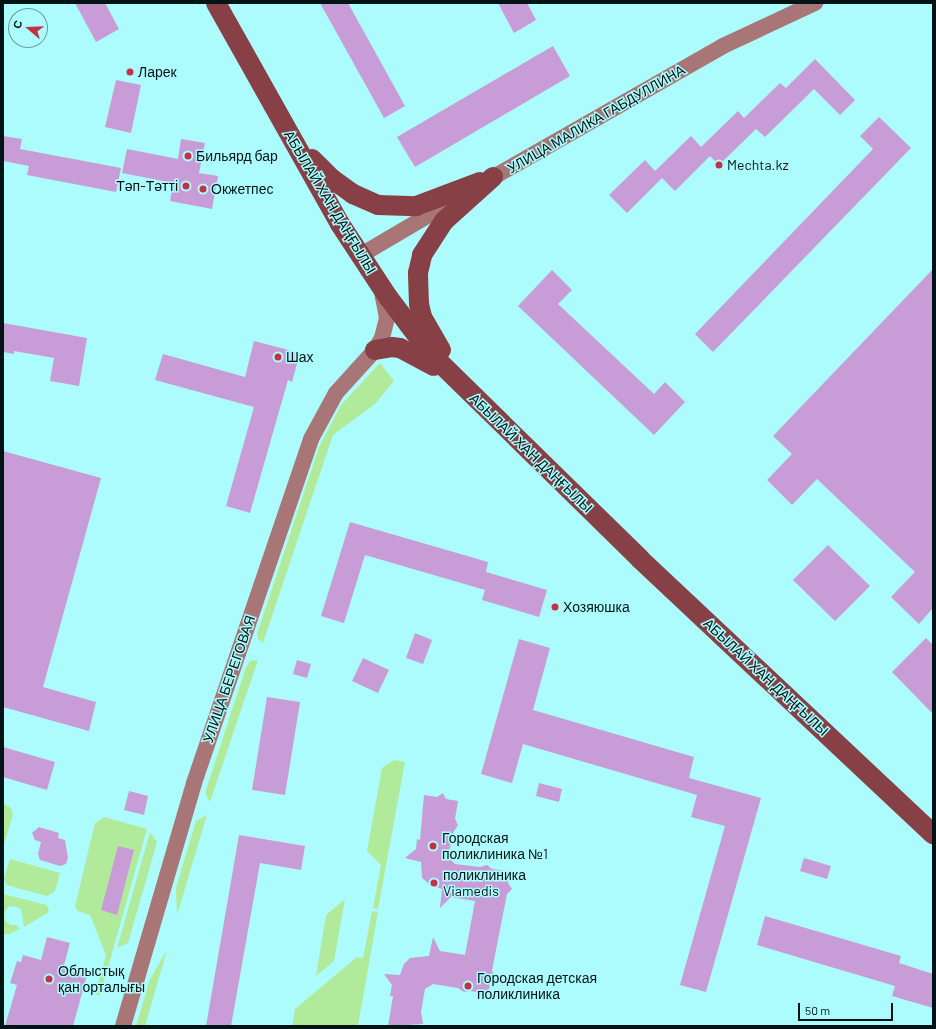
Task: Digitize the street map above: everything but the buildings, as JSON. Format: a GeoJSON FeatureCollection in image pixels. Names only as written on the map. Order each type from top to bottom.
{"type":"FeatureCollection","features":[{"type":"Feature","properties":{"kind":"highway","name":"АБЫЛАЙ ХАН ДАҢҒЫЛЫ"},"geometry":{"type":"LineString","coordinates":[[216,3],[286,128],[361,255],[380,284],[431,354],[640,559],[933,834]]}},
{"type":"Feature","properties":{"kind":"highway"},"geometry":{"type":"LineString","coordinates":[[286,128],[331,178],[353,194],[378,205],[416,206],[493,177]]}},
{"type":"Feature","properties":{"kind":"highway"},"geometry":{"type":"LineString","coordinates":[[466,390],[422,317],[417,290],[418,273],[424,248],[435,231],[493,177]]}},
{"type":"Feature","properties":{"kind":"highway"},"geometry":{"type":"LineString","coordinates":[[375,350],[392,346],[407,350],[466,390]]}},
{"type":"Feature","properties":{"kind":"street","name":"УЛИЦА МАЛИКА ГАБДУЛЛИНА"},"geometry":{"type":"LineString","coordinates":[[361,255],[493,177],[723,46],[815,3]]}},
{"type":"Feature","properties":{"kind":"street","name":"УЛИЦА БЕРЕГОВАЯ"},"geometry":{"type":"LineString","coordinates":[[123,1026],[194,782],[311,439],[336,393],[375,350],[386,328],[387,318],[380,284]]}},
{"type":"Feature","properties":{"kind":"green space"},"geometry":{"type":"Polygon","coordinates":[[[380,363],[394,381],[376,403],[333,435],[263,643],[258,639],[257,634],[319,447],[341,405],[380,363]]]}},
{"type":"Feature","properties":{"kind":"green space"},"geometry":{"type":"Polygon","coordinates":[[[258,660],[210,802],[205,793],[246,667],[250,661],[258,660]]]}},
{"type":"Feature","properties":{"kind":"green space"},"geometry":{"type":"Polygon","coordinates":[[[394,760],[405,762],[378,909],[373,908],[381,865],[367,851],[382,768],[394,760]]]}},
{"type":"Feature","properties":{"kind":"green space"},"geometry":{"type":"Polygon","coordinates":[[[3,803],[11,808],[13,815],[3,847],[3,803]]]}},
{"type":"Feature","properties":{"kind":"green space"},"geometry":{"type":"Polygon","coordinates":[[[207,815],[177,915],[176,888],[196,821],[207,815]]]}},
{"type":"Feature","properties":{"kind":"green space"},"geometry":{"type":"Polygon","coordinates":[[[104,817],[147,829],[100,996],[95,994],[106,955],[90,915],[78,911],[75,906],[95,823],[104,817]]]}},
{"type":"Feature","properties":{"kind":"green space"},"geometry":{"type":"Polygon","coordinates":[[[150,832],[157,842],[128,943],[117,948],[150,832]]]}},
{"type":"Feature","properties":{"kind":"green space"},"geometry":{"type":"Polygon","coordinates":[[[10,859],[60,873],[55,891],[47,896],[6,885],[4,878],[10,859]]]}},
{"type":"Feature","properties":{"kind":"green space"},"geometry":{"type":"Polygon","coordinates":[[[3,894],[47,905],[49,912],[24,927],[21,909],[14,906],[8,907],[4,914],[5,920],[10,925],[17,925],[20,929],[9,934],[3,934],[3,894]]]}},
{"type":"Feature","properties":{"kind":"green space"},"geometry":{"type":"Polygon","coordinates":[[[345,899],[334,961],[316,976],[326,915],[345,899]]]}},
{"type":"Feature","properties":{"kind":"green space"},"geometry":{"type":"Polygon","coordinates":[[[372,911],[378,912],[358,1026],[292,1026],[295,1009],[357,957],[363,958],[372,911]]]}},
{"type":"Feature","properties":{"kind":"green space"},"geometry":{"type":"Polygon","coordinates":[[[167,950],[145,1026],[136,1026],[150,979],[167,950]]]}},
{"type":"Feature","properties":{"kind":"place","name":"Ларек"},"geometry":{"type":"Point","coordinates":[130,72]}},
{"type":"Feature","properties":{"kind":"place","name":"Бильярд бар"},"geometry":{"type":"Point","coordinates":[188,156]}},
{"type":"Feature","properties":{"kind":"place","name":"Mechta.kz"},"geometry":{"type":"Point","coordinates":[719,165]}},
{"type":"Feature","properties":{"kind":"place","name":"Тәп-Тәтті"},"geometry":{"type":"Point","coordinates":[186,186]}},
{"type":"Feature","properties":{"kind":"place","name":"Окжетпес"},"geometry":{"type":"Point","coordinates":[203,189]}},
{"type":"Feature","properties":{"kind":"place","name":"Шах"},"geometry":{"type":"Point","coordinates":[278,357]}},
{"type":"Feature","properties":{"kind":"place","name":"Хозяюшка"},"geometry":{"type":"Point","coordinates":[555,607]}},
{"type":"Feature","properties":{"kind":"place","name":"Городская поликлиника №1"},"geometry":{"type":"Point","coordinates":[433,846]}},
{"type":"Feature","properties":{"kind":"place","name":"поликлиника Viamedis"},"geometry":{"type":"Point","coordinates":[434,883]}},
{"type":"Feature","properties":{"kind":"place","name":"Облыстық қан орталығы"},"geometry":{"type":"Point","coordinates":[49,979]}},
{"type":"Feature","properties":{"kind":"place","name":"Городская детская поликлиника"},"geometry":{"type":"Point","coordinates":[468,986]}}]}
